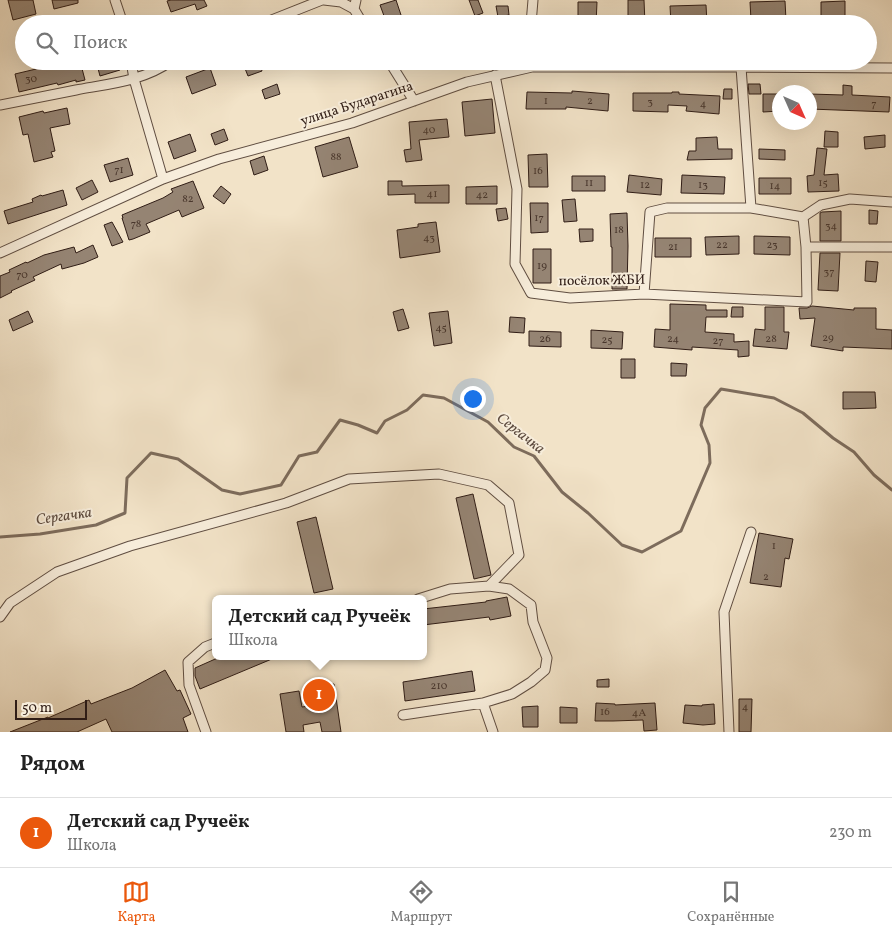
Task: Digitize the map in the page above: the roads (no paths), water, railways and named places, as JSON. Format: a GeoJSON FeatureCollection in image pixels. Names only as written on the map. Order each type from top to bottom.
{"type":"FeatureCollection","features":[{"type":"Feature","properties":{"kind":"street"},"geometry":{"type":"LineString","coordinates":[[115,0],[120,15]]}},
{"type":"Feature","properties":{"kind":"street"},"geometry":{"type":"LineString","coordinates":[[285,15],[323,0],[341,2],[354,9],[358,15]]}},
{"type":"Feature","properties":{"kind":"street"},"geometry":{"type":"LineString","coordinates":[[354,9],[356,0]]}},
{"type":"Feature","properties":{"kind":"street"},"geometry":{"type":"LineString","coordinates":[[532,15],[533,0]]}},
{"type":"Feature","properties":{"kind":"street","name":"улица Бударагина"},"geometry":{"type":"LineString","coordinates":[[877,68],[892,68]]}},
{"type":"Feature","properties":{"kind":"street"},"geometry":{"type":"LineString","coordinates":[[132,70],[163,179]]}},
{"type":"Feature","properties":{"kind":"street"},"geometry":{"type":"LineString","coordinates":[[0,105],[134,79],[156,70]]}},
{"type":"Feature","properties":{"kind":"street"},"geometry":{"type":"LineString","coordinates":[[395,70],[414,101]]}},
{"type":"Feature","properties":{"kind":"street","name":"улица Бударагина"},"geometry":{"type":"LineString","coordinates":[[0,253],[163,179],[219,159],[352,123],[467,82],[514,70]]}},
{"type":"Feature","properties":{"kind":"street"},"geometry":{"type":"LineString","coordinates":[[741,70],[750,208]]}},
{"type":"Feature","properties":{"kind":"street","name":"посёлок ЖБИ"},"geometry":{"type":"LineString","coordinates":[[495,76],[518,189],[515,264],[531,293],[570,298],[644,294],[807,302],[806,247]]}},
{"type":"Feature","properties":{"kind":"street"},"geometry":{"type":"LineString","coordinates":[[644,294],[650,212],[667,208],[750,208],[803,217],[821,205],[850,199],[892,202]]}},
{"type":"Feature","properties":{"kind":"street"},"geometry":{"type":"LineString","coordinates":[[803,217],[806,247],[892,247]]}},
{"type":"Feature","properties":{"kind":"street"},"geometry":{"type":"LineString","coordinates":[[0,617],[10,603],[57,572],[130,546],[286,503],[349,479],[439,474],[488,485],[509,503],[520,555],[489,586]]}},
{"type":"Feature","properties":{"kind":"street"},"geometry":{"type":"LineString","coordinates":[[729,732],[724,612],[751,532]]}},
{"type":"Feature","properties":{"kind":"street"},"geometry":{"type":"LineString","coordinates":[[403,714],[483,703],[512,694],[545,670],[547,658],[533,622],[531,604],[509,589],[489,586],[450,589],[427,596]]}},
{"type":"Feature","properties":{"kind":"street"},"geometry":{"type":"LineString","coordinates":[[206,732],[189,685],[188,662],[205,647],[212,644]]}},
{"type":"Feature","properties":{"kind":"street"},"geometry":{"type":"LineString","coordinates":[[483,703],[493,732]]}},
{"type":"Feature","properties":{"kind":"waterway","name":"Сергачка"},"geometry":{"type":"LineString","coordinates":[[0,537],[40,534],[96,525],[125,513],[127,478],[151,453],[178,459],[222,490],[240,494],[281,485],[299,456],[317,452],[340,420],[377,433],[385,421],[407,410],[423,395],[444,398],[488,422],[514,447],[534,456],[562,492],[622,545],[642,552],[681,531],[710,463],[709,445],[701,425],[705,408],[721,389],[774,398],[803,413],[833,438],[854,452],[874,475],[892,490]]}},
{"type":"Feature","properties":{"kind":"place","name":"Детский сад Ручеёк"},"geometry":{"type":"Point","coordinates":[319,695]}}]}
